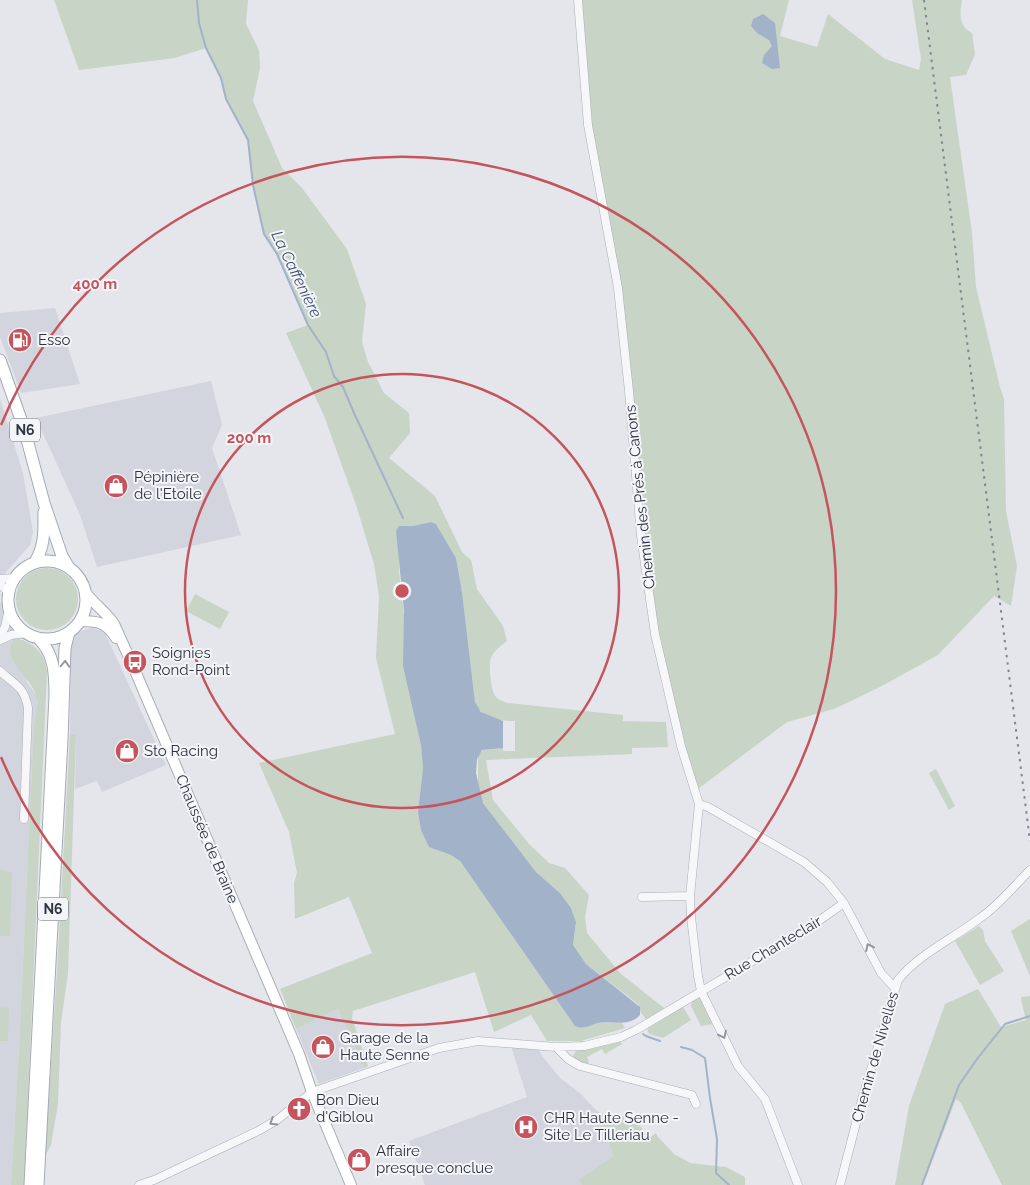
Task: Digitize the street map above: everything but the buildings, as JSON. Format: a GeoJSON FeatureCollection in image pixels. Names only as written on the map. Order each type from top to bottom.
{"type":"FeatureCollection","features":[{"type":"Feature","properties":{"kind":"main road","name":"N6"},"geometry":{"type":"LineString","coordinates":[[0,360],[24,428],[44,503],[62,556],[68,566],[81,579],[86,593]]}},
{"type":"Feature","properties":{"kind":"main road","name":"N6"},"geometry":{"type":"LineString","coordinates":[[35,562],[39,556],[44,539],[44,503]]}},
{"type":"Feature","properties":{"kind":"main road"},"geometry":{"type":"LineString","coordinates":[[68,566],[55,561],[42,561],[23,568],[15,578],[9,593],[9,608],[15,622],[26,633],[38,638],[51,639],[69,632],[80,621],[86,608],[86,593]]}},
{"type":"Feature","properties":{"kind":"main road","name":"N6"},"geometry":{"type":"LineString","coordinates":[[38,1185],[65,654],[69,632]]}},
{"type":"Feature","properties":{"kind":"main road","name":"N6"},"geometry":{"type":"LineString","coordinates":[[30,1185],[54,738],[55,683],[53,661],[47,647],[38,638]]}},
{"type":"Feature","properties":{"kind":"street","name":"Chemin des Prés à Canons"},"geometry":{"type":"LineString","coordinates":[[578,0],[588,125],[618,288],[641,536],[655,634],[680,746],[699,804],[690,896],[701,991],[738,1066],[765,1099],[798,1185]]}},
{"type":"Feature","properties":{"kind":"street"},"geometry":{"type":"LineString","coordinates":[[0,579],[15,578]]}},
{"type":"Feature","properties":{"kind":"street"},"geometry":{"type":"LineString","coordinates":[[0,584],[9,593]]}},
{"type":"Feature","properties":{"kind":"street","name":"Chaussée de Braine"},"geometry":{"type":"LineString","coordinates":[[86,593],[93,603],[114,624],[299,1054],[312,1092],[352,1185]]}},
{"type":"Feature","properties":{"kind":"street"},"geometry":{"type":"LineString","coordinates":[[0,638],[5,627],[9,608]]}},
{"type":"Feature","properties":{"kind":"street","name":"Chaussée de Braine"},"geometry":{"type":"LineString","coordinates":[[80,621],[105,624],[116,639],[290,1047],[302,1067]]}},
{"type":"Feature","properties":{"kind":"street"},"geometry":{"type":"LineString","coordinates":[[0,638],[26,633]]}},
{"type":"Feature","properties":{"kind":"street"},"geometry":{"type":"LineString","coordinates":[[0,671],[18,684],[23,691],[28,708],[24,819]]}},
{"type":"Feature","properties":{"kind":"street"},"geometry":{"type":"LineString","coordinates":[[699,804],[708,807],[804,862],[826,882],[844,903],[882,973],[895,988]]}},
{"type":"Feature","properties":{"kind":"street","name":"Chemin de Nivelles"},"geometry":{"type":"LineString","coordinates":[[840,1185],[863,1096],[898,980],[928,952],[985,915],[1030,870]]}},
{"type":"Feature","properties":{"kind":"street"},"geometry":{"type":"LineString","coordinates":[[642,897],[690,896]]}},
{"type":"Feature","properties":{"kind":"street","name":"Rue Chanteclair"},"geometry":{"type":"LineString","coordinates":[[138,1185],[154,1180],[258,1131],[277,1120],[312,1092],[358,1075],[454,1045],[485,1041],[556,1047],[584,1046],[622,1036],[636,1030],[806,928],[844,903]]}},
{"type":"Feature","properties":{"kind":"street"},"geometry":{"type":"LineString","coordinates":[[556,1047],[568,1059],[580,1066],[692,1095],[696,1104]]}},
{"type":"Feature","properties":{"kind":"shaded area"},"geometry":{"type":"Polygon","coordinates":[[[55,308],[80,384],[21,393],[0,337],[0,313],[55,308]]]}},
{"type":"Feature","properties":{"kind":"shaded area","name":"Pépinière de l'Etoile"},"geometry":{"type":"Polygon","coordinates":[[[211,381],[222,425],[212,448],[241,535],[97,567],[80,515],[36,418],[211,381]]]}},
{"type":"Feature","properties":{"kind":"shaded area"},"geometry":{"type":"Polygon","coordinates":[[[0,399],[23,473],[33,532],[30,545],[0,579],[0,399]]]}},
{"type":"Feature","properties":{"kind":"shaded area"},"geometry":{"type":"Polygon","coordinates":[[[0,601],[4,613],[23,639],[14,638],[27,682],[37,696],[37,710],[34,723],[11,1185],[0,1185],[0,601]]]}},
{"type":"Feature","properties":{"kind":"shaded area"},"geometry":{"type":"Polygon","coordinates":[[[91,628],[104,631],[166,765],[102,792],[97,781],[75,789],[76,735],[70,734],[71,643],[78,632],[91,628]]]}},
{"type":"Feature","properties":{"kind":"shaded area"},"geometry":{"type":"Polygon","coordinates":[[[338,1009],[364,1068],[319,1084],[296,1029],[338,1009]]]}},
{"type":"Feature","properties":{"kind":"shaded area","name":"CHR Haute Senne - Site Le Tilleriau"},"geometry":{"type":"Polygon","coordinates":[[[511,1046],[539,1050],[560,1078],[580,1093],[600,1113],[613,1156],[580,1180],[582,1185],[425,1185],[409,1141],[527,1097],[511,1046]]]}},
{"type":"Feature","properties":{"kind":"green space"},"geometry":{"type":"Polygon","coordinates":[[[54,0],[248,0],[246,24],[259,50],[260,68],[253,101],[282,168],[302,188],[347,249],[366,304],[362,342],[368,362],[384,393],[409,413],[410,433],[389,458],[435,496],[462,552],[471,560],[477,589],[503,626],[507,641],[498,648],[490,661],[491,681],[495,696],[507,703],[623,715],[623,721],[666,722],[668,747],[632,748],[632,754],[486,760],[493,800],[529,844],[549,863],[565,868],[589,895],[585,917],[587,933],[621,974],[664,1008],[646,1019],[641,1013],[638,1004],[586,964],[573,946],[576,922],[571,908],[560,893],[536,872],[483,803],[478,785],[478,755],[483,750],[503,748],[503,751],[515,751],[515,721],[492,718],[482,712],[475,702],[462,592],[456,558],[436,524],[431,522],[413,526],[399,526],[399,571],[423,768],[418,812],[437,850],[451,855],[460,861],[571,1020],[622,1023],[625,1028],[581,1041],[547,1041],[531,1015],[494,1032],[475,972],[353,1011],[352,1018],[368,1066],[364,1068],[338,1009],[296,1029],[280,989],[372,953],[349,897],[295,919],[294,883],[297,873],[289,832],[259,763],[395,734],[376,658],[379,596],[374,564],[357,508],[325,418],[286,333],[308,325],[277,254],[264,234],[253,185],[248,140],[226,99],[221,78],[206,48],[175,58],[79,70],[54,0]]]}},
{"type":"Feature","properties":{"kind":"green space"},"geometry":{"type":"Polygon","coordinates":[[[581,0],[789,0],[780,36],[817,47],[828,14],[885,59],[919,70],[921,59],[912,0],[962,0],[961,19],[964,27],[972,33],[975,54],[966,75],[950,77],[972,233],[976,287],[1004,399],[1006,511],[1017,566],[1011,606],[994,596],[938,655],[880,687],[834,709],[787,722],[694,792],[658,634],[644,531],[620,289],[591,121],[581,0]]]}},
{"type":"Feature","properties":{"kind":"green space"},"geometry":{"type":"Polygon","coordinates":[[[41,568],[53,568],[69,577],[76,587],[78,599],[76,611],[69,621],[53,630],[41,630],[30,625],[21,616],[16,605],[16,593],[21,582],[30,573],[41,568]]]}},
{"type":"Feature","properties":{"kind":"green space"},"geometry":{"type":"Polygon","coordinates":[[[195,594],[229,612],[220,629],[186,611],[195,594]]]}},
{"type":"Feature","properties":{"kind":"green space"},"geometry":{"type":"Polygon","coordinates":[[[14,638],[27,642],[37,649],[44,659],[47,672],[24,1185],[11,1185],[34,723],[37,702],[33,688],[13,661],[11,646],[14,638]]]}},
{"type":"Feature","properties":{"kind":"green space"},"geometry":{"type":"Polygon","coordinates":[[[70,734],[76,735],[68,974],[61,1022],[58,1104],[51,1145],[45,1156],[58,955],[70,734]]]}},
{"type":"Feature","properties":{"kind":"green space"},"geometry":{"type":"Polygon","coordinates":[[[936,769],[955,806],[949,810],[929,773],[936,769]]]}},
{"type":"Feature","properties":{"kind":"green space"},"geometry":{"type":"Polygon","coordinates":[[[0,869],[12,873],[10,936],[0,936],[0,869]]]}},
{"type":"Feature","properties":{"kind":"green space"},"geometry":{"type":"Polygon","coordinates":[[[1030,919],[1030,976],[1011,931],[1030,919]]]}},
{"type":"Feature","properties":{"kind":"green space"},"geometry":{"type":"Polygon","coordinates":[[[979,926],[983,930],[985,941],[1004,971],[980,985],[955,941],[979,926]]]}},
{"type":"Feature","properties":{"kind":"green space"},"geometry":{"type":"Polygon","coordinates":[[[978,989],[1001,1027],[1026,1020],[1021,999],[1022,997],[1030,996],[1030,1185],[1002,1185],[961,1103],[956,1099],[923,1185],[895,1185],[909,1106],[945,1004],[978,989]]]}},
{"type":"Feature","properties":{"kind":"green space"},"geometry":{"type":"Polygon","coordinates":[[[700,995],[714,1024],[701,1026],[691,1006],[692,1001],[700,995]]]}},
{"type":"Feature","properties":{"kind":"green space"},"geometry":{"type":"Polygon","coordinates":[[[0,1007],[9,1008],[8,1041],[0,1041],[0,1007]]]}},
{"type":"Feature","properties":{"kind":"green space"},"geometry":{"type":"Polygon","coordinates":[[[683,1007],[691,1020],[663,1038],[649,1034],[647,1029],[683,1007]]]}},
{"type":"Feature","properties":{"kind":"green space"},"geometry":{"type":"Polygon","coordinates":[[[620,1040],[622,1044],[605,1054],[602,1049],[587,1057],[589,1062],[585,1065],[573,1056],[578,1050],[620,1040]]]}},
{"type":"Feature","properties":{"kind":"green space"},"geometry":{"type":"Polygon","coordinates":[[[600,1113],[634,1118],[649,1138],[656,1133],[674,1154],[690,1163],[726,1167],[745,1177],[745,1185],[582,1185],[579,1180],[613,1156],[600,1113]]]}},
{"type":"Feature","properties":{"kind":"water"},"geometry":{"type":"Polygon","coordinates":[[[763,14],[775,23],[780,68],[772,69],[762,63],[764,55],[772,46],[769,40],[757,33],[751,26],[753,19],[763,14]]]}},
{"type":"Feature","properties":{"kind":"water"},"geometry":{"type":"Polygon","coordinates":[[[431,522],[436,524],[456,558],[462,592],[475,702],[481,712],[503,721],[503,748],[482,750],[477,759],[476,773],[483,803],[536,872],[560,893],[571,908],[576,922],[573,945],[586,964],[640,1007],[640,1015],[636,1019],[620,1023],[598,1023],[584,1027],[575,1026],[460,861],[451,855],[429,847],[421,830],[418,812],[423,768],[421,745],[403,666],[404,611],[396,531],[399,526],[413,526],[431,522]]]}},
{"type":"Feature","properties":{"kind":"waterway","name":"La Caffenière"},"geometry":{"type":"LineString","coordinates":[[197,0],[199,23],[206,48],[221,78],[226,99],[248,140],[253,185],[264,234],[277,254],[308,325],[326,352],[334,376],[343,387],[403,518]]}},
{"type":"Feature","properties":{"kind":"waterway"},"geometry":{"type":"LineString","coordinates":[[922,1185],[959,1085],[1005,1024],[1030,1016]]}},
{"type":"Feature","properties":{"kind":"waterway"},"geometry":{"type":"LineString","coordinates":[[643,1034],[660,1041]]}},
{"type":"Feature","properties":{"kind":"waterway"},"geometry":{"type":"LineString","coordinates":[[681,1047],[692,1050],[705,1058],[717,1139],[716,1173],[729,1185]]}},
{"type":"Feature","properties":{"kind":"railway"},"geometry":{"type":"LineString","coordinates":[[924,0],[1030,841]]}},
{"type":"Feature","properties":{"kind":"place","name":"Esso"},"geometry":{"type":"Point","coordinates":[20,340]}},
{"type":"Feature","properties":{"kind":"place","name":"Pépinière de l'Etoile"},"geometry":{"type":"Point","coordinates":[116,486]}},
{"type":"Feature","properties":{"kind":"place","name":"Soignies Rond-Point"},"geometry":{"type":"Point","coordinates":[135,662]}},
{"type":"Feature","properties":{"kind":"place","name":"Sto Racing"},"geometry":{"type":"Point","coordinates":[127,751]}},
{"type":"Feature","properties":{"kind":"place","name":"Garage de la Haute Senne"},"geometry":{"type":"Point","coordinates":[323,1047]}},
{"type":"Feature","properties":{"kind":"place","name":"Bon Dieu d'Giblou"},"geometry":{"type":"Point","coordinates":[299,1109]}},
{"type":"Feature","properties":{"kind":"place","name":"CHR Haute Senne - Site Le Tilleriau"},"geometry":{"type":"Point","coordinates":[526,1127]}},
{"type":"Feature","properties":{"kind":"place","name":"Affaire presque conclue"},"geometry":{"type":"Point","coordinates":[359,1160]}}]}
